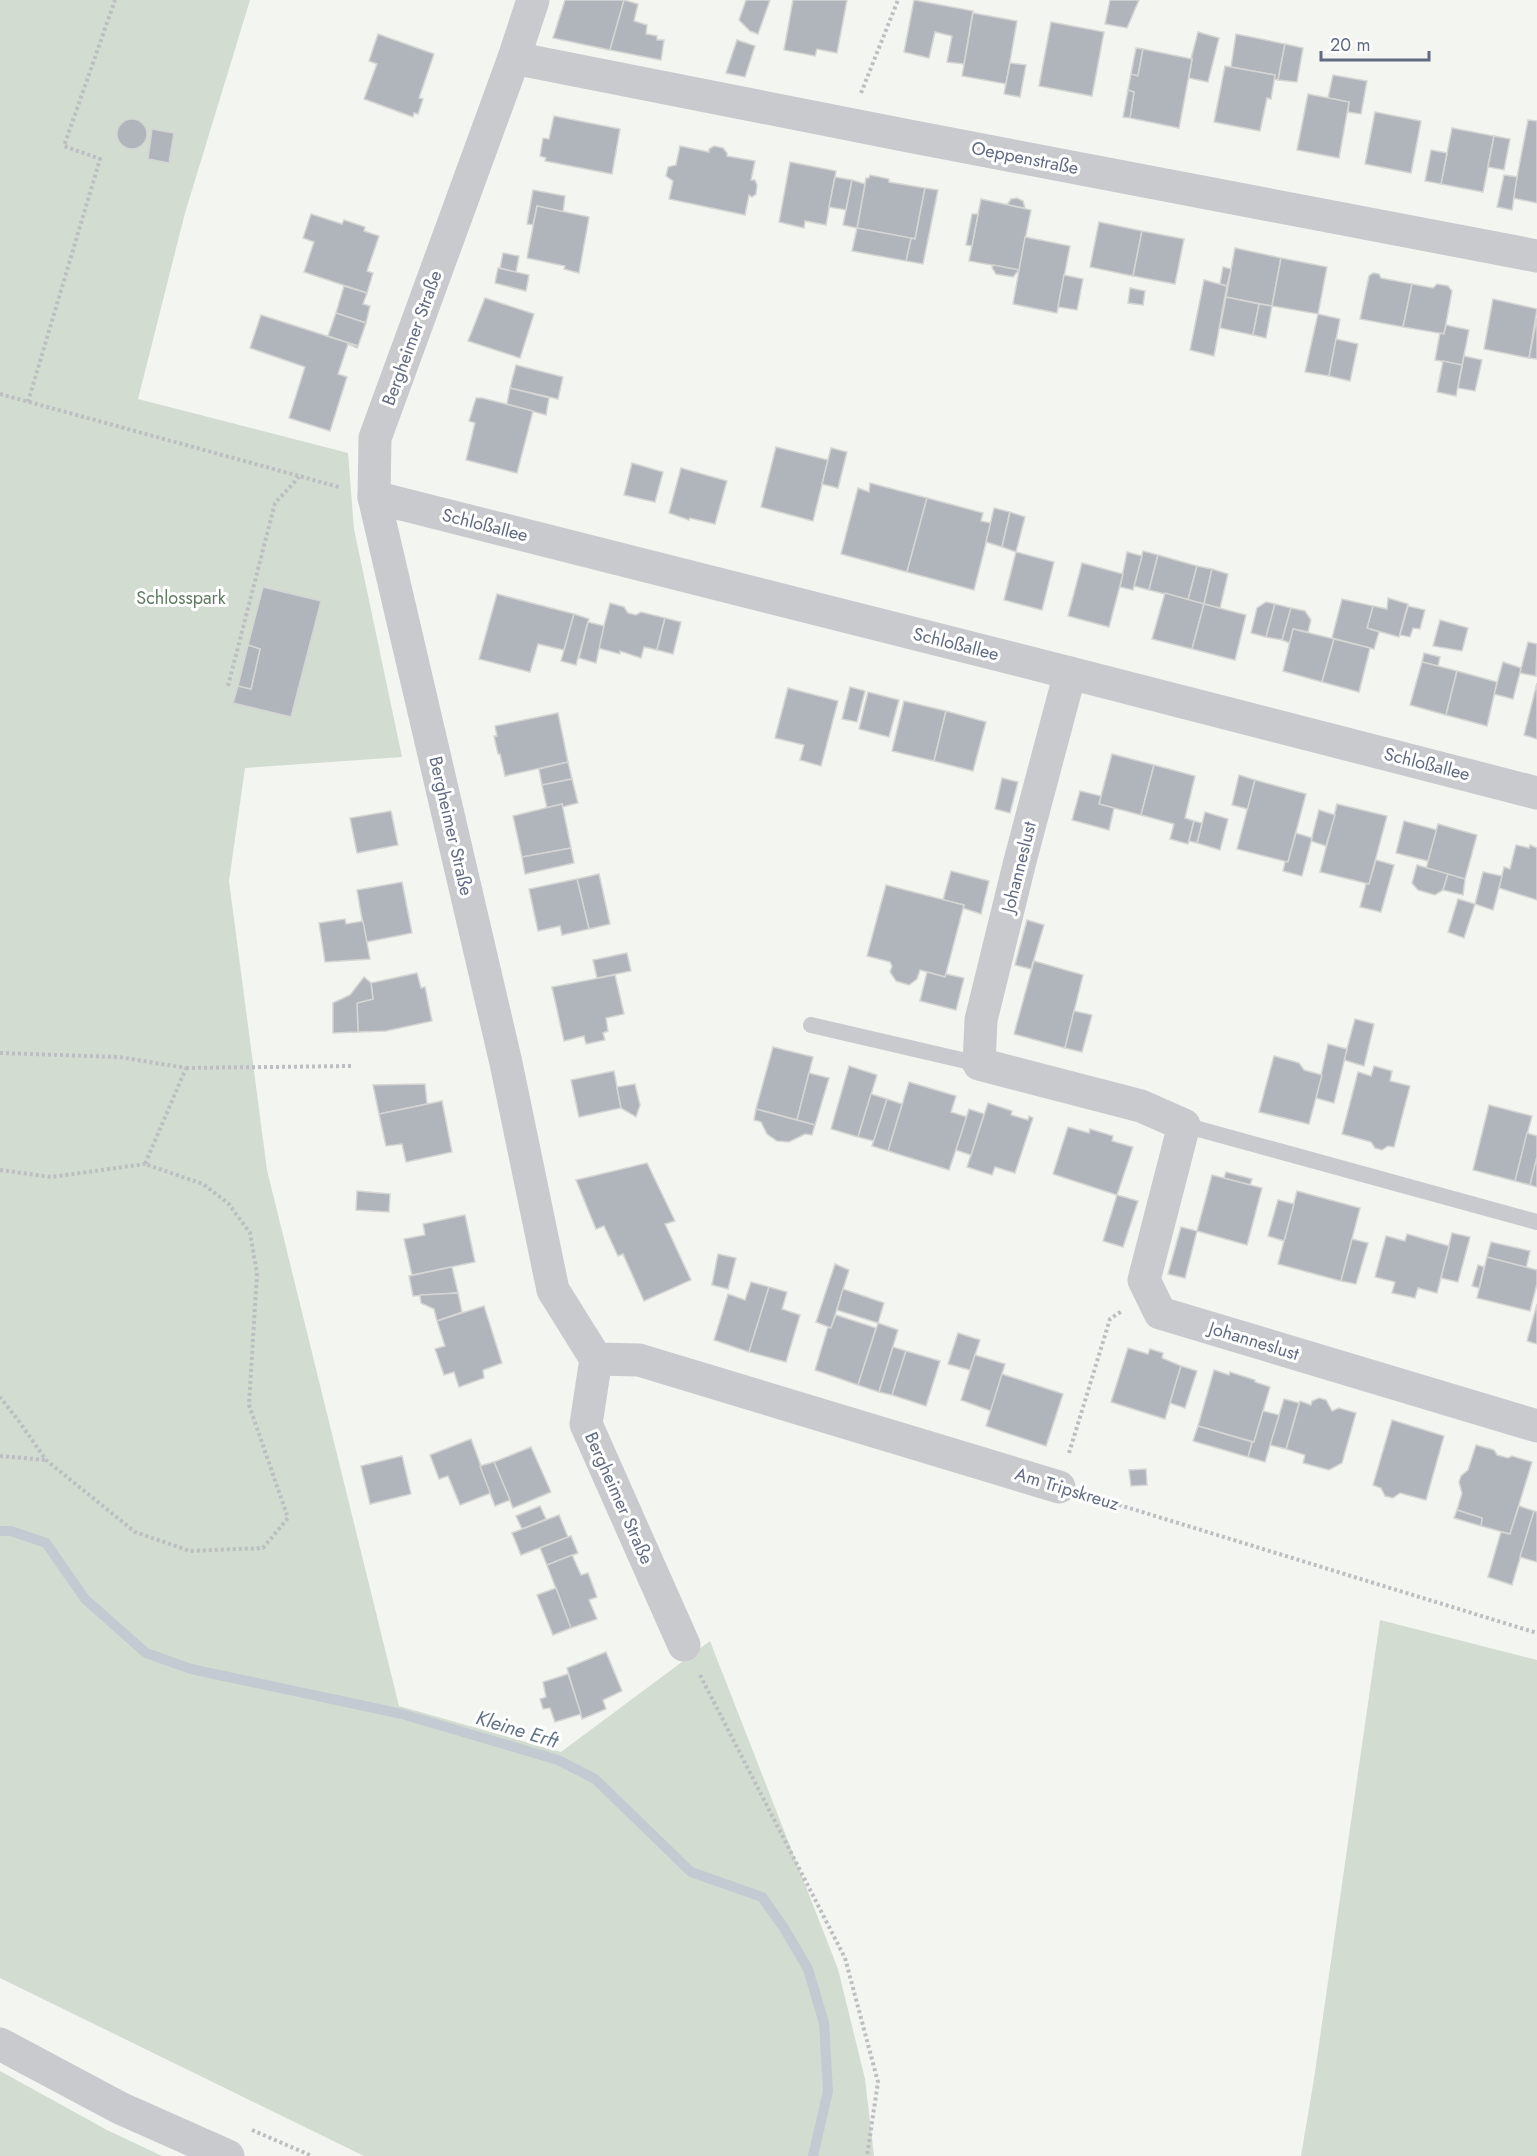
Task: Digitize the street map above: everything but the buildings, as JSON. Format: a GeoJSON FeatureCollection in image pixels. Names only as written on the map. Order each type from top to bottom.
{"type":"FeatureCollection","features":[{"type":"Feature","properties":{"kind":"street","name":"Bergheimer Straße"},"geometry":{"type":"LineString","coordinates":[[533,0],[514,58],[375,438],[374,497],[506,1063],[554,1290],[596,1359],[586,1424],[684,1645]]}},
{"type":"Feature","properties":{"kind":"street","name":"Oeppenstraße"},"geometry":{"type":"LineString","coordinates":[[514,58],[1537,256]]}},
{"type":"Feature","properties":{"kind":"street","name":"Schloßallee"},"geometry":{"type":"LineString","coordinates":[[374,497],[1537,793]]}},
{"type":"Feature","properties":{"kind":"street","name":"Johanneslust"},"geometry":{"type":"LineString","coordinates":[[979,1064],[981,1020],[1070,673]]}},
{"type":"Feature","properties":{"kind":"street"},"geometry":{"type":"LineString","coordinates":[[979,1064],[1141,1106],[1184,1125],[1144,1280],[1149,1291]]}},
{"type":"Feature","properties":{"kind":"street","name":"Johanneslust"},"geometry":{"type":"LineString","coordinates":[[1149,1291],[1160,1313],[1537,1426]]}},
{"type":"Feature","properties":{"kind":"street","name":"Am Tripskreuz"},"geometry":{"type":"LineString","coordinates":[[596,1359],[639,1360],[1059,1487]]}},
{"type":"Feature","properties":{"kind":"street"},"geometry":{"type":"LineString","coordinates":[[0,2044],[120,2108],[228,2156]]}},
{"type":"Feature","properties":{"kind":"lane"},"geometry":{"type":"LineString","coordinates":[[811,1025],[979,1064]]}},
{"type":"Feature","properties":{"kind":"lane"},"geometry":{"type":"LineString","coordinates":[[1184,1125],[1537,1222]]}},
{"type":"Feature","properties":{"kind":"path"},"geometry":{"type":"LineString","coordinates":[[28,402],[100,159],[64,146],[115,0]]}},
{"type":"Feature","properties":{"kind":"path"},"geometry":{"type":"LineString","coordinates":[[848,124],[898,0]]}},
{"type":"Feature","properties":{"kind":"path"},"geometry":{"type":"LineString","coordinates":[[0,394],[374,497]]}},
{"type":"Feature","properties":{"kind":"path"},"geometry":{"type":"LineString","coordinates":[[228,686],[275,503],[299,477]]}},
{"type":"Feature","properties":{"kind":"path"},"geometry":{"type":"LineString","coordinates":[[0,1053],[119,1057],[186,1068],[352,1066]]}},
{"type":"Feature","properties":{"kind":"path"},"geometry":{"type":"LineString","coordinates":[[145,1164],[186,1068]]}},
{"type":"Feature","properties":{"kind":"path"},"geometry":{"type":"LineString","coordinates":[[0,1170],[51,1177],[145,1164],[203,1184],[228,1203],[250,1233],[257,1273],[249,1405],[288,1518],[262,1548],[190,1551],[135,1532],[46,1460],[0,1397]]}},
{"type":"Feature","properties":{"kind":"path"},"geometry":{"type":"LineString","coordinates":[[1059,1487],[1110,1319],[1149,1291]]}},
{"type":"Feature","properties":{"kind":"path"},"geometry":{"type":"LineString","coordinates":[[0,1456],[46,1460]]}},
{"type":"Feature","properties":{"kind":"path","name":"Am Tripskreuz"},"geometry":{"type":"LineString","coordinates":[[1059,1487],[1537,1633]]}},
{"type":"Feature","properties":{"kind":"path"},"geometry":{"type":"LineString","coordinates":[[684,1645],[845,1958],[878,2082],[867,2156]]}},
{"type":"Feature","properties":{"kind":"green space","name":"Schlosspark"},"geometry":{"type":"Polygon","coordinates":[[[0,0],[250,0],[185,213],[138,399],[348,453],[354,529],[402,757],[245,768],[229,881],[267,1170],[399,1706],[561,1752],[710,1641],[838,1969],[865,2079],[874,2156],[364,2156],[0,1978],[0,0]]]}},
{"type":"Feature","properties":{"kind":"green space"},"geometry":{"type":"Polygon","coordinates":[[[1380,1620],[1537,1660],[1537,2156],[1301,2156],[1380,1620]]]}},
{"type":"Feature","properties":{"kind":"green space"},"geometry":{"type":"Polygon","coordinates":[[[0,2071],[107,2130],[162,2156],[0,2156],[0,2071]]]}},
{"type":"Feature","properties":{"kind":"waterway","name":"Kleine Erft"},"geometry":{"type":"LineString","coordinates":[[0,1531],[11,1531],[46,1543],[85,1599],[146,1653],[191,1669],[402,1714],[558,1760],[595,1779],[691,1872],[762,1897],[784,1928],[808,1969],[824,2023],[828,2091],[813,2156]]}}]}
